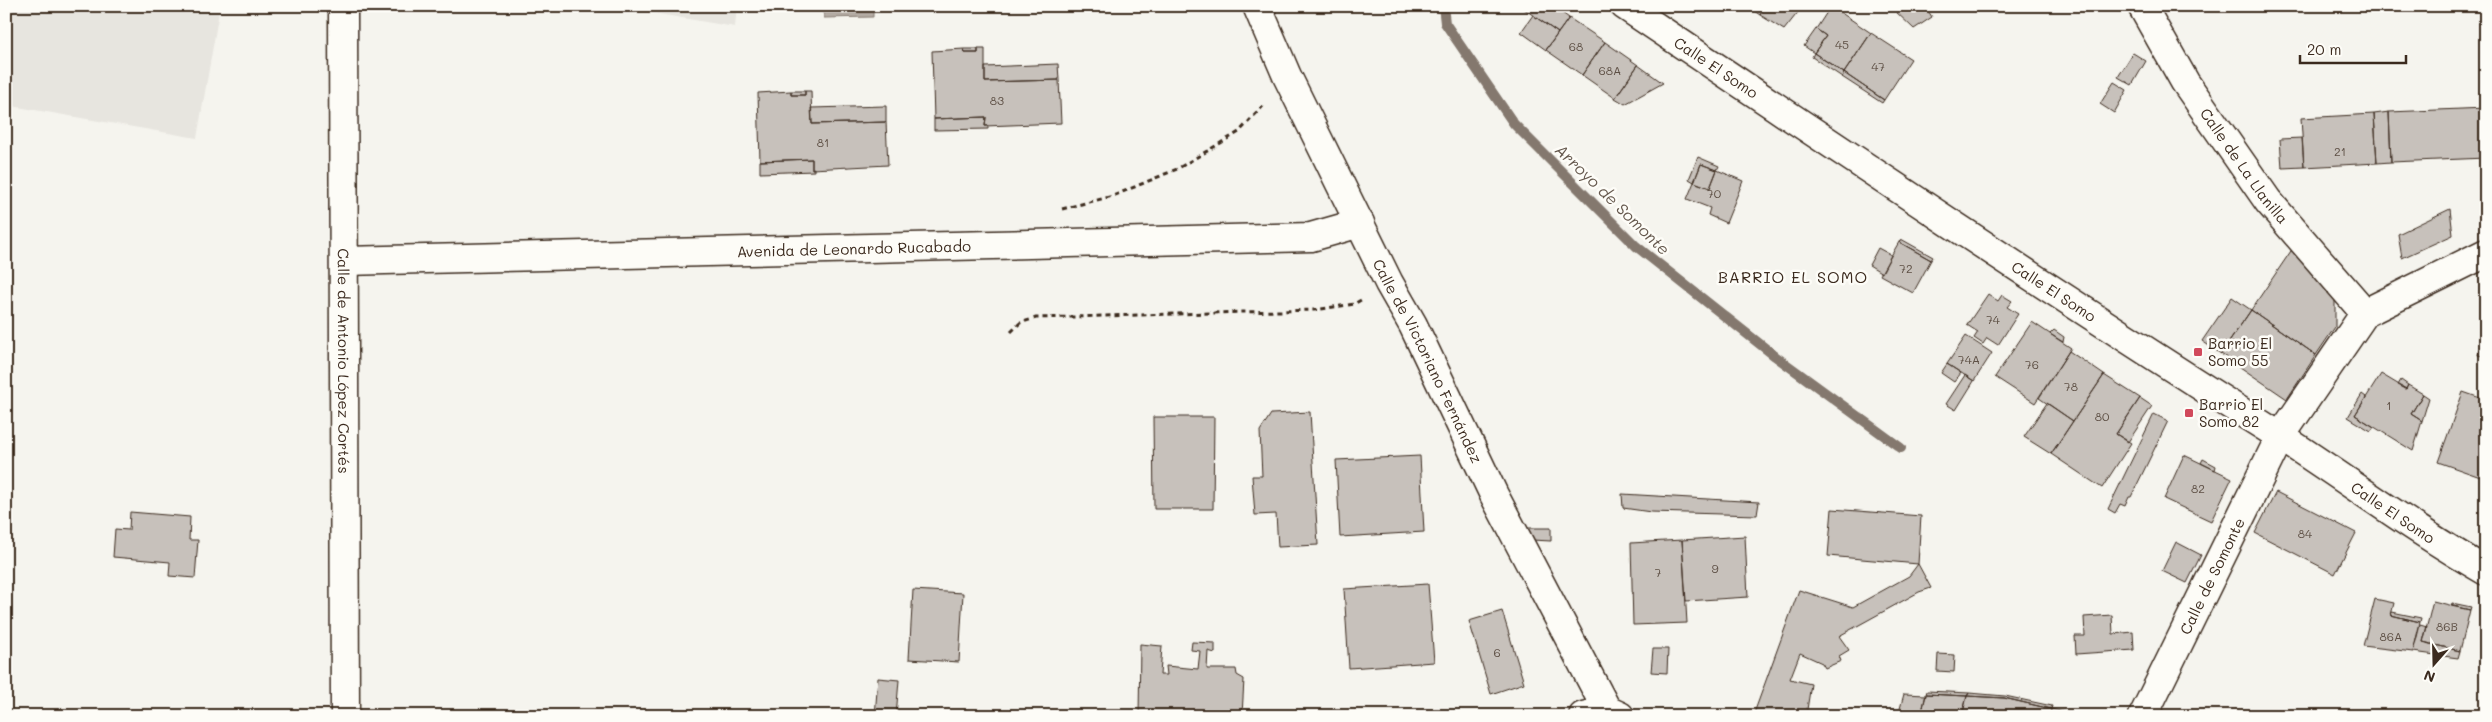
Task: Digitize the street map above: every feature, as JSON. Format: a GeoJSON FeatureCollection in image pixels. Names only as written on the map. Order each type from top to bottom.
{"type":"FeatureCollection","features":[{"type":"Feature","properties":{"kind":"street","name":"Calle de Antonio López Cortés"},"geometry":{"type":"LineString","coordinates":[[343,6],[345,716]]}},
{"type":"Feature","properties":{"kind":"street","name":"Calle de Victoriano Fernández"},"geometry":{"type":"LineString","coordinates":[[1257,6],[1287,76],[1389,283],[1413,325],[1494,495],[1604,714]]}},
{"type":"Feature","properties":{"kind":"street","name":"Calle El Somo"},"geometry":{"type":"LineString","coordinates":[[1625,6],[2180,375],[2280,437],[2447,549],[2486,571]]}},
{"type":"Feature","properties":{"kind":"street","name":"Calle de La Llanilla"},"geometry":{"type":"LineString","coordinates":[[2142,6],[2185,82],[2268,202],[2365,313]]}},
{"type":"Feature","properties":{"kind":"street","name":"Avenida de Leonardo Rucabado"},"geometry":{"type":"LineString","coordinates":[[345,262],[1311,237],[1360,223]]}},
{"type":"Feature","properties":{"kind":"street"},"geometry":{"type":"LineString","coordinates":[[2280,437],[2365,313],[2486,253]]}},
{"type":"Feature","properties":{"kind":"street","name":"Calle de Somonte"},"geometry":{"type":"LineString","coordinates":[[2143,716],[2280,437]]}},
{"type":"Feature","properties":{"kind":"path"},"geometry":{"type":"LineString","coordinates":[[1060,209],[1113,196],[1177,169],[1239,132],[1287,76]]}},
{"type":"Feature","properties":{"kind":"path"},"geometry":{"type":"LineString","coordinates":[[1011,332],[1020,323],[1036,318],[1314,310],[1354,304],[1389,283]]}},
{"type":"Feature","properties":{"kind":"shaded area"},"geometry":{"type":"Polygon","coordinates":[[[11,6],[220,6],[197,138],[6,105],[6,60],[11,6]]]}},
{"type":"Feature","properties":{"kind":"shaded area"},"geometry":{"type":"Polygon","coordinates":[[[612,6],[737,6],[735,27],[612,6]]]}},
{"type":"Feature","properties":{"kind":"shaded area"},"geometry":{"type":"Polygon","coordinates":[[[824,6],[873,6],[873,17],[824,18],[824,6]]]}},
{"type":"Feature","properties":{"kind":"building"},"geometry":{"type":"Polygon","coordinates":[[[1520,6],[1553,6],[1569,18],[1558,33],[1520,6]]]}},
{"type":"Feature","properties":{"kind":"building"},"geometry":{"type":"Polygon","coordinates":[[[1747,6],[1765,6],[1760,15],[1747,6]]]}},
{"type":"Feature","properties":{"kind":"building"},"geometry":{"type":"Polygon","coordinates":[[[1765,6],[1803,6],[1784,30],[1760,15],[1765,6]]]}},
{"type":"Feature","properties":{"kind":"building"},"geometry":{"type":"Polygon","coordinates":[[[1831,6],[1871,33],[1844,73],[1814,53],[1826,36],[1816,29],[1831,6]]]}},
{"type":"Feature","properties":{"kind":"building"},"geometry":{"type":"Polygon","coordinates":[[[1900,6],[1925,6],[1932,17],[1914,29],[1894,10],[1900,6]]]}},
{"type":"Feature","properties":{"kind":"building"},"geometry":{"type":"Polygon","coordinates":[[[1533,15],[1558,33],[1546,50],[1521,32],[1533,15]]]}},
{"type":"Feature","properties":{"kind":"building"},"geometry":{"type":"Polygon","coordinates":[[[1569,18],[1605,42],[1582,75],[1546,50],[1569,18]]]}},
{"type":"Feature","properties":{"kind":"building"},"geometry":{"type":"Polygon","coordinates":[[[1816,29],[1826,36],[1814,53],[1804,46],[1816,29]]]}},
{"type":"Feature","properties":{"kind":"building"},"geometry":{"type":"Polygon","coordinates":[[[1871,33],[1911,59],[1884,100],[1844,73],[1871,33]]]}},
{"type":"Feature","properties":{"kind":"building"},"geometry":{"type":"Polygon","coordinates":[[[1605,42],[1638,65],[1615,98],[1582,75],[1605,42]]]}},
{"type":"Feature","properties":{"kind":"building"},"geometry":{"type":"Polygon","coordinates":[[[964,49],[965,53],[978,53],[978,49],[985,49],[985,82],[1059,80],[1061,123],[985,126],[986,117],[934,119],[932,51],[964,49]]]}},
{"type":"Feature","properties":{"kind":"building"},"geometry":{"type":"Polygon","coordinates":[[[964,49],[978,49],[978,53],[965,53],[964,49]]]}},
{"type":"Feature","properties":{"kind":"building"},"geometry":{"type":"Polygon","coordinates":[[[1814,53],[1844,73],[1842,77],[1812,57],[1814,53]]]}},
{"type":"Feature","properties":{"kind":"building"},"geometry":{"type":"Polygon","coordinates":[[[2133,53],[2146,61],[2132,85],[2118,77],[2133,53]]]}},
{"type":"Feature","properties":{"kind":"building"},"geometry":{"type":"Polygon","coordinates":[[[1058,64],[1059,80],[985,82],[985,67],[1058,64]]]}},
{"type":"Feature","properties":{"kind":"building"},"geometry":{"type":"Polygon","coordinates":[[[1638,65],[1663,83],[1625,104],[1615,98],[1638,65]]]}},
{"type":"Feature","properties":{"kind":"building"},"geometry":{"type":"Polygon","coordinates":[[[1844,73],[1884,100],[1882,103],[1842,77],[1844,73]]]}},
{"type":"Feature","properties":{"kind":"building"},"geometry":{"type":"Polygon","coordinates":[[[2114,82],[2127,90],[2114,113],[2100,104],[2114,82]]]}},
{"type":"Feature","properties":{"kind":"building"},"geometry":{"type":"Polygon","coordinates":[[[791,91],[791,95],[805,95],[805,91],[811,91],[812,124],[886,122],[888,165],[812,169],[812,159],[760,161],[758,93],[791,91]]]}},
{"type":"Feature","properties":{"kind":"building"},"geometry":{"type":"Polygon","coordinates":[[[791,91],[805,91],[805,95],[791,95],[791,91]]]}},
{"type":"Feature","properties":{"kind":"building"},"geometry":{"type":"Polygon","coordinates":[[[886,106],[886,122],[812,124],[811,108],[886,106]]]}},
{"type":"Feature","properties":{"kind":"building"},"geometry":{"type":"Polygon","coordinates":[[[2486,108],[2486,158],[2391,162],[2389,112],[2486,108]]]}},
{"type":"Feature","properties":{"kind":"building"},"geometry":{"type":"Polygon","coordinates":[[[2389,112],[2391,162],[2377,163],[2374,114],[2389,112]]]}},
{"type":"Feature","properties":{"kind":"building"},"geometry":{"type":"Polygon","coordinates":[[[2374,114],[2377,163],[2304,167],[2301,118],[2374,114]]]}},
{"type":"Feature","properties":{"kind":"building"},"geometry":{"type":"Polygon","coordinates":[[[986,117],[985,126],[988,126],[988,129],[934,130],[934,119],[986,117]]]}},
{"type":"Feature","properties":{"kind":"building"},"geometry":{"type":"Polygon","coordinates":[[[2302,138],[2304,167],[2282,168],[2280,139],[2302,138]]]}},
{"type":"Feature","properties":{"kind":"building"},"geometry":{"type":"Polygon","coordinates":[[[1698,157],[1719,166],[1717,170],[1701,164],[1694,182],[1689,179],[1698,157]]]}},
{"type":"Feature","properties":{"kind":"building"},"geometry":{"type":"Polygon","coordinates":[[[812,159],[812,169],[814,168],[814,171],[760,173],[760,161],[812,159]]]}},
{"type":"Feature","properties":{"kind":"building"},"geometry":{"type":"Polygon","coordinates":[[[1701,164],[1717,170],[1710,188],[1694,182],[1701,164]]]}},
{"type":"Feature","properties":{"kind":"building"},"geometry":{"type":"Polygon","coordinates":[[[1717,170],[1743,181],[1726,223],[1708,215],[1710,208],[1687,199],[1694,182],[1710,188],[1717,170]]]}},
{"type":"Feature","properties":{"kind":"building"},"geometry":{"type":"Polygon","coordinates":[[[2450,209],[2453,235],[2402,258],[2398,234],[2450,209]]]}},
{"type":"Feature","properties":{"kind":"building"},"geometry":{"type":"Polygon","coordinates":[[[1901,239],[1933,257],[1931,260],[1899,242],[1901,239]]]}},
{"type":"Feature","properties":{"kind":"building"},"geometry":{"type":"Polygon","coordinates":[[[1899,242],[1931,260],[1913,293],[1880,275],[1899,242]]]}},
{"type":"Feature","properties":{"kind":"building"},"geometry":{"type":"Polygon","coordinates":[[[1878,248],[1891,255],[1882,273],[1869,265],[1878,248]]]}},
{"type":"Feature","properties":{"kind":"building"},"geometry":{"type":"Polygon","coordinates":[[[2293,248],[2335,300],[2335,327],[2316,355],[2251,310],[2293,248]]]}},
{"type":"Feature","properties":{"kind":"building"},"geometry":{"type":"Polygon","coordinates":[[[1988,294],[1998,301],[2002,295],[2012,301],[2007,307],[2018,314],[1998,345],[1987,338],[1983,344],[1974,338],[1978,332],[1967,325],[1988,294]]]}},
{"type":"Feature","properties":{"kind":"building"},"geometry":{"type":"Polygon","coordinates":[[[2232,297],[2251,310],[2221,354],[2202,341],[2232,297]]]}},
{"type":"Feature","properties":{"kind":"building"},"geometry":{"type":"Polygon","coordinates":[[[2251,310],[2316,355],[2287,399],[2221,354],[2251,310]]]}},
{"type":"Feature","properties":{"kind":"building"},"geometry":{"type":"Polygon","coordinates":[[[2032,322],[2071,348],[2035,403],[1995,377],[2032,322]]]}},
{"type":"Feature","properties":{"kind":"building"},"geometry":{"type":"Polygon","coordinates":[[[2054,330],[2064,337],[2063,342],[2050,334],[2054,330]]]}},
{"type":"Feature","properties":{"kind":"building"},"geometry":{"type":"Polygon","coordinates":[[[1966,336],[1992,353],[1974,381],[1947,364],[1966,336]]]}},
{"type":"Feature","properties":{"kind":"building"},"geometry":{"type":"Polygon","coordinates":[[[2483,337],[2486,338],[2486,357],[2478,355],[2483,337]]]}},
{"type":"Feature","properties":{"kind":"building"},"geometry":{"type":"Polygon","coordinates":[[[2069,351],[2104,375],[2073,421],[2039,398],[2069,351]]]}},
{"type":"Feature","properties":{"kind":"building"},"geometry":{"type":"Polygon","coordinates":[[[1947,364],[1961,373],[1954,382],[1941,373],[1947,364]]]}},
{"type":"Feature","properties":{"kind":"building"},"geometry":{"type":"Polygon","coordinates":[[[2381,374],[2406,389],[2408,385],[2423,394],[2411,414],[2422,421],[2413,451],[2355,415],[2381,374]]]}},
{"type":"Feature","properties":{"kind":"building"},"geometry":{"type":"Polygon","coordinates":[[[1965,375],[1974,381],[1956,410],[1946,404],[1965,375]]]}},
{"type":"Feature","properties":{"kind":"building"},"geometry":{"type":"Polygon","coordinates":[[[2104,375],[2140,398],[2116,434],[2131,443],[2102,488],[2051,454],[2104,375]]]}},
{"type":"Feature","properties":{"kind":"building"},"geometry":{"type":"Polygon","coordinates":[[[2401,380],[2408,385],[2406,389],[2398,385],[2401,380]]]}},
{"type":"Feature","properties":{"kind":"building"},"geometry":{"type":"Polygon","coordinates":[[[2463,392],[2486,400],[2486,479],[2438,462],[2463,392]]]}},
{"type":"Feature","properties":{"kind":"building"},"geometry":{"type":"Polygon","coordinates":[[[2362,394],[2366,397],[2355,415],[2374,427],[2371,431],[2348,417],[2362,394]]]}},
{"type":"Feature","properties":{"kind":"building"},"geometry":{"type":"Polygon","coordinates":[[[2423,394],[2429,398],[2422,421],[2411,414],[2423,394]]]}},
{"type":"Feature","properties":{"kind":"building"},"geometry":{"type":"Polygon","coordinates":[[[2140,398],[2152,406],[2128,442],[2116,434],[2140,398]]]}},
{"type":"Feature","properties":{"kind":"building"},"geometry":{"type":"Polygon","coordinates":[[[2047,403],[2073,421],[2051,454],[2024,437],[2047,403]]]}},
{"type":"Feature","properties":{"kind":"building"},"geometry":{"type":"Polygon","coordinates":[[[1310,412],[1318,545],[1278,547],[1276,514],[1255,515],[1252,476],[1262,476],[1260,431],[1271,414],[1310,412]]]}},
{"type":"Feature","properties":{"kind":"building"},"geometry":{"type":"Polygon","coordinates":[[[2154,414],[2168,421],[2131,497],[2129,497],[2125,506],[2120,504],[2115,513],[2108,509],[2154,414]]]}},
{"type":"Feature","properties":{"kind":"building"},"geometry":{"type":"Polygon","coordinates":[[[1153,417],[1214,417],[1213,509],[1154,509],[1153,417]]]}},
{"type":"Feature","properties":{"kind":"building"},"geometry":{"type":"Polygon","coordinates":[[[2184,455],[2232,478],[2211,521],[2164,499],[2184,455]]]}},
{"type":"Feature","properties":{"kind":"building"},"geometry":{"type":"Polygon","coordinates":[[[1420,456],[1424,532],[1340,537],[1336,460],[1420,456]]]}},
{"type":"Feature","properties":{"kind":"building"},"geometry":{"type":"Polygon","coordinates":[[[2203,459],[2216,466],[2215,470],[2201,463],[2203,459]]]}},
{"type":"Feature","properties":{"kind":"building"},"geometry":{"type":"Polygon","coordinates":[[[2276,492],[2356,533],[2335,574],[2255,533],[2276,492]]]}},
{"type":"Feature","properties":{"kind":"building"},"geometry":{"type":"Polygon","coordinates":[[[1622,494],[1759,502],[1757,515],[1651,512],[1623,508],[1622,494]]]}},
{"type":"Feature","properties":{"kind":"building"},"geometry":{"type":"Polygon","coordinates":[[[1832,509],[1921,516],[1918,564],[1828,556],[1832,509]]]}},
{"type":"Feature","properties":{"kind":"building"},"geometry":{"type":"Polygon","coordinates":[[[130,512],[190,517],[189,540],[198,540],[195,578],[169,576],[170,562],[113,557],[115,529],[129,530],[130,512]]]}},
{"type":"Feature","properties":{"kind":"building"},"geometry":{"type":"Polygon","coordinates":[[[1526,528],[1551,528],[1551,541],[1532,540],[1526,528]]]}},
{"type":"Feature","properties":{"kind":"building"},"geometry":{"type":"Polygon","coordinates":[[[1745,536],[1748,597],[1686,601],[1682,540],[1745,536]]]}},
{"type":"Feature","properties":{"kind":"building"},"geometry":{"type":"Polygon","coordinates":[[[1682,540],[1687,623],[1633,625],[1631,543],[1682,540]]]}},
{"type":"Feature","properties":{"kind":"building"},"geometry":{"type":"Polygon","coordinates":[[[2176,542],[2201,555],[2187,583],[2162,571],[2176,542]]]}},
{"type":"Feature","properties":{"kind":"building"},"geometry":{"type":"Polygon","coordinates":[[[1918,564],[1931,588],[1919,592],[1839,636],[1849,650],[1839,656],[1841,661],[1825,668],[1822,663],[1800,653],[1790,679],[1811,684],[1806,716],[1753,716],[1799,590],[1853,607],[1909,576],[1918,564]]]}},
{"type":"Feature","properties":{"kind":"building"},"geometry":{"type":"Polygon","coordinates":[[[1428,584],[1434,662],[1349,668],[1344,589],[1428,584]]]}},
{"type":"Feature","properties":{"kind":"building"},"geometry":{"type":"Polygon","coordinates":[[[913,590],[963,593],[959,662],[909,659],[913,590]]]}},
{"type":"Feature","properties":{"kind":"building"},"geometry":{"type":"Polygon","coordinates":[[[2375,599],[2394,603],[2391,615],[2420,622],[2413,652],[2363,646],[2375,599]]]}},
{"type":"Feature","properties":{"kind":"building"},"geometry":{"type":"Polygon","coordinates":[[[2433,601],[2470,610],[2460,651],[2423,642],[2433,601]]]}},
{"type":"Feature","properties":{"kind":"building"},"geometry":{"type":"Polygon","coordinates":[[[2452,603],[2471,607],[2470,610],[2451,606],[2452,603]]]}},
{"type":"Feature","properties":{"kind":"building"},"geometry":{"type":"Polygon","coordinates":[[[1502,611],[1524,683],[1491,694],[1469,621],[1502,611]]]}},
{"type":"Feature","properties":{"kind":"building"},"geometry":{"type":"Polygon","coordinates":[[[2392,612],[2421,618],[2420,622],[2391,615],[2392,612]]]}},
{"type":"Feature","properties":{"kind":"building"},"geometry":{"type":"Polygon","coordinates":[[[2112,615],[2113,634],[2133,632],[2134,650],[2076,654],[2075,636],[2085,636],[2084,617],[2112,615]]]}},
{"type":"Feature","properties":{"kind":"building"},"geometry":{"type":"Polygon","coordinates":[[[2420,625],[2427,627],[2423,642],[2460,651],[2458,658],[2413,652],[2420,625]]]}},
{"type":"Feature","properties":{"kind":"building"},"geometry":{"type":"Polygon","coordinates":[[[1192,642],[1215,643],[1215,653],[1208,651],[1207,669],[1236,669],[1237,675],[1244,679],[1242,716],[1139,716],[1140,644],[1162,646],[1160,675],[1167,675],[1166,666],[1198,669],[1200,651],[1191,650],[1192,642]]]}},
{"type":"Feature","properties":{"kind":"building"},"geometry":{"type":"Polygon","coordinates":[[[1653,649],[1668,649],[1667,673],[1651,672],[1653,649]]]}},
{"type":"Feature","properties":{"kind":"building"},"geometry":{"type":"Polygon","coordinates":[[[1938,654],[1955,655],[1954,672],[1937,671],[1938,654]]]}},
{"type":"Feature","properties":{"kind":"building"},"geometry":{"type":"Polygon","coordinates":[[[878,678],[899,680],[896,716],[875,716],[878,678]]]}},
{"type":"Feature","properties":{"kind":"building"},"geometry":{"type":"Polygon","coordinates":[[[1927,691],[1969,693],[1967,696],[1926,694],[1927,691]]]}},
{"type":"Feature","properties":{"kind":"building"},"geometry":{"type":"Polygon","coordinates":[[[1969,693],[2005,696],[2052,706],[2051,709],[2004,698],[1967,696],[1969,693]]]}},
{"type":"Feature","properties":{"kind":"building"},"geometry":{"type":"Polygon","coordinates":[[[1904,694],[1926,695],[1921,716],[1898,716],[1904,694]]]}},
{"type":"Feature","properties":{"kind":"building"},"geometry":{"type":"Polygon","coordinates":[[[1926,694],[1967,696],[1962,716],[1921,716],[1926,694]]]}},
{"type":"Feature","properties":{"kind":"building"},"geometry":{"type":"Polygon","coordinates":[[[1967,696],[2004,698],[2051,709],[2050,716],[1962,716],[1967,696]]]}},
{"type":"Feature","properties":{"kind":"building"},"geometry":{"type":"Polygon","coordinates":[[[2051,709],[2084,716],[2050,716],[2051,709]]]}},
{"type":"Feature","properties":{"kind":"waterway","name":"Arroyo de Somonte"},"geometry":{"type":"LineString","coordinates":[[1443,6],[1445,23],[1514,124],[1636,246],[1775,356],[1901,448]]}},
{"type":"Feature","properties":{"kind":"place","name":"Barrio El Somo 55"},"geometry":{"type":"Point","coordinates":[2198,352]}},
{"type":"Feature","properties":{"kind":"place","name":"Barrio El Somo 82"},"geometry":{"type":"Point","coordinates":[2189,413]}},
{"type":"Feature","properties":{"kind":"district","name":"BARRIO EL SOMO"},"geometry":{"type":"Point","coordinates":[1793,276]}}]}
